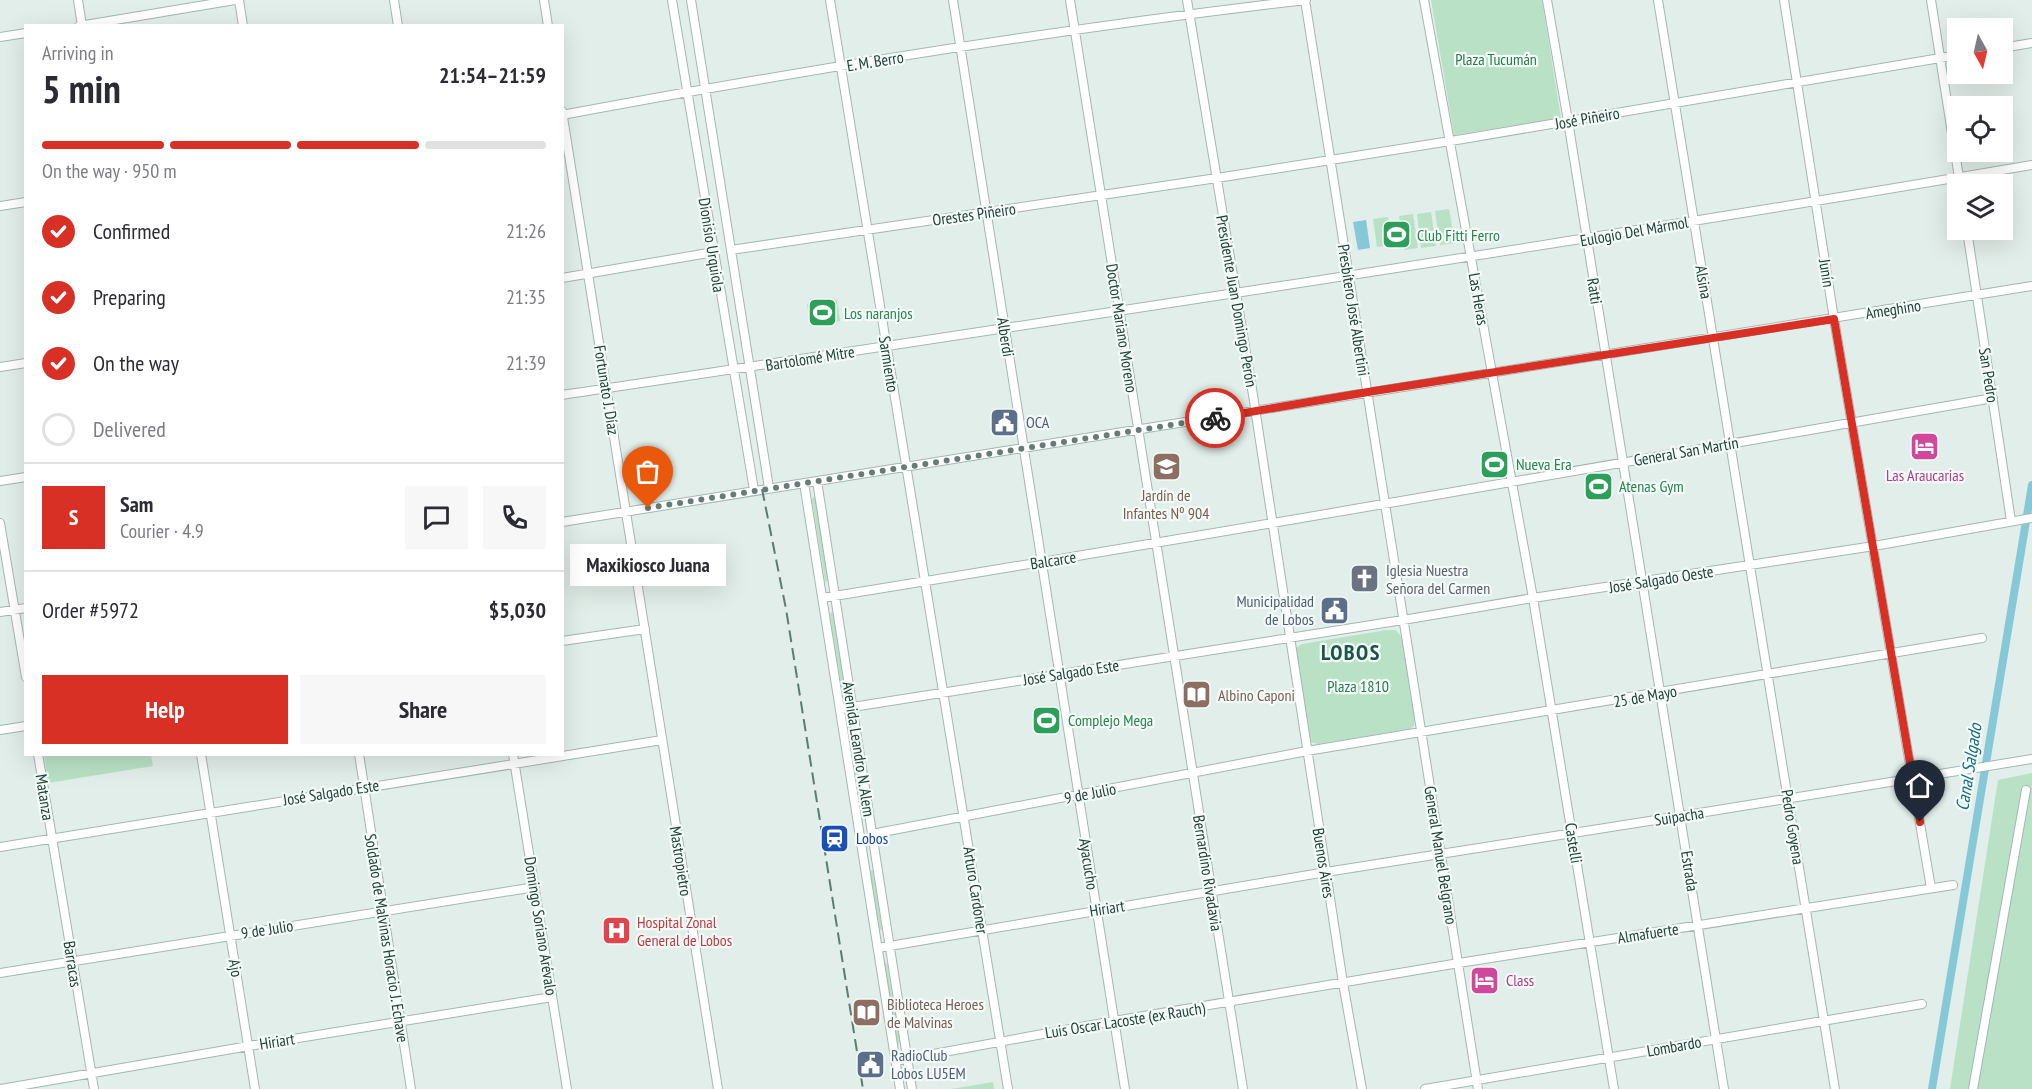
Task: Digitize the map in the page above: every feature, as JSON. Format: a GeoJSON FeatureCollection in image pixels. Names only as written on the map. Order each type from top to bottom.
{"type":"FeatureCollection","features":[{"type":"Feature","properties":{"kind":"street"},"geometry":{"type":"LineString","coordinates":[[78,0],[81,24]]}},
{"type":"Feature","properties":{"kind":"street"},"geometry":{"type":"LineString","coordinates":[[87,24],[237,0],[243,24]]}},
{"type":"Feature","properties":{"kind":"street"},"geometry":{"type":"LineString","coordinates":[[394,0],[398,24]]}},
{"type":"Feature","properties":{"kind":"street"},"geometry":{"type":"LineString","coordinates":[[544,0],[548,24]]}},
{"type":"Feature","properties":{"kind":"street","name":"Dionisio Urquiola"},"geometry":{"type":"LineString","coordinates":[[672,0],[732,370],[754,490]]}},
{"type":"Feature","properties":{"kind":"street","name":"Dionisio Urquiola"},"geometry":{"type":"LineString","coordinates":[[691,0],[769,488]]}},
{"type":"Feature","properties":{"kind":"street","name":"Sarmiento"},"geometry":{"type":"LineString","coordinates":[[830,0],[943,692]]}},
{"type":"Feature","properties":{"kind":"street","name":"Alberdi"},"geometry":{"type":"LineString","coordinates":[[953,0],[1059,674]]}},
{"type":"Feature","properties":{"kind":"street","name":"Doctor Mariano Moreno"},"geometry":{"type":"LineString","coordinates":[[1070,0],[1174,656]]}},
{"type":"Feature","properties":{"kind":"street","name":"Presidente Juan Domingo Perón"},"geometry":{"type":"LineString","coordinates":[[1186,0],[1256,411],[1289,638]]}},
{"type":"Feature","properties":{"kind":"street","name":"E. M. Berro"},"geometry":{"type":"LineString","coordinates":[[564,114],[1074,30],[1306,0]]}},
{"type":"Feature","properties":{"kind":"street","name":"Presbítero José Albertini"},"geometry":{"type":"LineString","coordinates":[[1306,0],[1403,620]]}},
{"type":"Feature","properties":{"kind":"street","name":"Las Heras"},"geometry":{"type":"LineString","coordinates":[[1424,0],[1533,598]]}},
{"type":"Feature","properties":{"kind":"street","name":"Ratti"},"geometry":{"type":"LineString","coordinates":[[1547,0],[1643,581]]}},
{"type":"Feature","properties":{"kind":"street","name":"Alsina"},"geometry":{"type":"LineString","coordinates":[[1658,0],[1749,565]]}},
{"type":"Feature","properties":{"kind":"street","name":"Junín"},"geometry":{"type":"LineString","coordinates":[[1784,0],[1834,319],[1931,888]]}},
{"type":"Feature","properties":{"kind":"street"},"geometry":{"type":"LineString","coordinates":[[1931,0],[1958,174]]}},
{"type":"Feature","properties":{"kind":"street"},"geometry":{"type":"LineString","coordinates":[[0,37],[24,33]]}},
{"type":"Feature","properties":{"kind":"street"},"geometry":{"type":"LineString","coordinates":[[2013,46],[2032,43]]}},
{"type":"Feature","properties":{"kind":"street","name":"José Piñeiro"},"geometry":{"type":"LineString","coordinates":[[1217,178],[1947,56]]}},
{"type":"Feature","properties":{"kind":"street","name":"Fortunato J. Díaz"},"geometry":{"type":"LineString","coordinates":[[564,120],[662,740]]}},
{"type":"Feature","properties":{"kind":"street","name":"Eulogio Del Mármol"},"geometry":{"type":"LineString","coordinates":[[1991,174],[2032,165]]}},
{"type":"Feature","properties":{"kind":"street","name":"Orestes Piñeiro"},"geometry":{"type":"LineString","coordinates":[[731,250],[1217,178]]}},
{"type":"Feature","properties":{"kind":"street","name":"Eulogio Del Mármol"},"geometry":{"type":"LineString","coordinates":[[1236,292],[1947,183]]}},
{"type":"Feature","properties":{"kind":"street"},"geometry":{"type":"LineString","coordinates":[[0,206],[24,202]]}},
{"type":"Feature","properties":{"kind":"street","name":"San Pedro"},"geometry":{"type":"LineString","coordinates":[[1968,240],[2011,521]]}},
{"type":"Feature","properties":{"kind":"street"},"geometry":{"type":"LineString","coordinates":[[564,278],[714,252]]}},
{"type":"Feature","properties":{"kind":"street","name":"Ameghino"},"geometry":{"type":"LineString","coordinates":[[564,522],[2032,286]]}},
{"type":"Feature","properties":{"kind":"street","name":"Bartolomé Mitre"},"geometry":{"type":"LineString","coordinates":[[564,395],[1236,292]]}},
{"type":"Feature","properties":{"kind":"street"},"geometry":{"type":"LineString","coordinates":[[0,368],[24,363]]}},
{"type":"Feature","properties":{"kind":"street","name":"General San Martín"},"geometry":{"type":"LineString","coordinates":[[1272,524],[1385,502],[1993,398]]}},
{"type":"Feature","properties":{"kind":"street"},"geometry":{"type":"LineString","coordinates":[[0,481],[24,477]]}},
{"type":"Feature","properties":{"kind":"street","name":"Avenida Leandro N. Alem"},"geometry":{"type":"LineString","coordinates":[[817,481],[912,1089]]}},
{"type":"Feature","properties":{"kind":"street","name":"Avenida Leandro N. Alem"},"geometry":{"type":"LineString","coordinates":[[804,483],[900,1089]]}},
{"type":"Feature","properties":{"kind":"street","name":"José Salgado Oeste"},"geometry":{"type":"LineString","coordinates":[[1289,638],[1874,546],[2032,518]]}},
{"type":"Feature","properties":{"kind":"street"},"geometry":{"type":"LineString","coordinates":[[0,523],[24,665]]}},
{"type":"Feature","properties":{"kind":"street","name":"Balcarce"},"geometry":{"type":"LineString","coordinates":[[822,598],[1272,524]]}},
{"type":"Feature","properties":{"kind":"street","name":"Pedro Goyena"},"geometry":{"type":"LineString","coordinates":[[1749,565],[1769,675],[1834,1089]]}},
{"type":"Feature","properties":{"kind":"street","name":"Estrada"},"geometry":{"type":"LineString","coordinates":[[1643,581],[1724,1089]]}},
{"type":"Feature","properties":{"kind":"street","name":"Castelli"},"geometry":{"type":"LineString","coordinates":[[1533,598],[1614,1089]]}},
{"type":"Feature","properties":{"kind":"street"},"geometry":{"type":"LineString","coordinates":[[0,612],[24,608]]}},
{"type":"Feature","properties":{"kind":"street","name":"General Manuel Belgrano"},"geometry":{"type":"LineString","coordinates":[[1403,620],[1478,1089]]}},
{"type":"Feature","properties":{"kind":"street"},"geometry":{"type":"LineString","coordinates":[[564,641],[645,628]]}},
{"type":"Feature","properties":{"kind":"street","name":"José Salgado Este"},"geometry":{"type":"LineString","coordinates":[[840,709],[1289,638]]}},
{"type":"Feature","properties":{"kind":"street","name":"Buenos Aires"},"geometry":{"type":"LineString","coordinates":[[1289,638],[1343,983],[1362,1089]]}},
{"type":"Feature","properties":{"kind":"street","name":"25 de Mayo"},"geometry":{"type":"LineString","coordinates":[[1307,751],[1982,638]]}},
{"type":"Feature","properties":{"kind":"street","name":"Bernardino Rivadavia"},"geometry":{"type":"LineString","coordinates":[[1174,656],[1243,1089]]}},
{"type":"Feature","properties":{"kind":"street","name":"Ayacucho"},"geometry":{"type":"LineString","coordinates":[[1059,674],[1125,1089]]}},
{"type":"Feature","properties":{"kind":"street","name":"Arturo Cardoner"},"geometry":{"type":"LineString","coordinates":[[943,692],[1008,1089]]}},
{"type":"Feature","properties":{"kind":"street"},"geometry":{"type":"LineString","coordinates":[[0,730],[24,726]]}},
{"type":"Feature","properties":{"kind":"street","name":"José Salgado Este"},"geometry":{"type":"LineString","coordinates":[[564,753],[662,740]]}},
{"type":"Feature","properties":{"kind":"street","name":"Mastropietro"},"geometry":{"type":"LineString","coordinates":[[662,740],[718,1089]]}},
{"type":"Feature","properties":{"kind":"street","name":"9 de Julio"},"geometry":{"type":"LineString","coordinates":[[872,834],[1307,751]]}},
{"type":"Feature","properties":{"kind":"street","name":"Matanza"},"geometry":{"type":"LineString","coordinates":[[38,756],[52,839]]}},
{"type":"Feature","properties":{"kind":"street","name":"Ajo"},"geometry":{"type":"LineString","coordinates":[[201,756],[255,1089]]}},
{"type":"Feature","properties":{"kind":"street","name":"Soldado de Malvinas Horacio J. Echave"},"geometry":{"type":"LineString","coordinates":[[359,756],[411,1089]]}},
{"type":"Feature","properties":{"kind":"street","name":"José Salgado Este"},"geometry":{"type":"LineString","coordinates":[[0,847],[537,756]]}},
{"type":"Feature","properties":{"kind":"street","name":"Domingo Soriano Arévalo"},"geometry":{"type":"LineString","coordinates":[[514,759],[567,1089]]}},
{"type":"Feature","properties":{"kind":"street","name":"Suipacha"},"geometry":{"type":"LineString","coordinates":[[1326,872],[2032,759]]}},
{"type":"Feature","properties":{"kind":"street"},"geometry":{"type":"LineString","coordinates":[[1973,1089],[2026,790]]}},
{"type":"Feature","properties":{"kind":"street"},"geometry":{"type":"LineString","coordinates":[[855,806],[868,803]]}},
{"type":"Feature","properties":{"kind":"street","name":"Barracas"},"geometry":{"type":"LineString","coordinates":[[52,839],[93,1089]]}},
{"type":"Feature","properties":{"kind":"street"},"geometry":{"type":"LineString","coordinates":[[864,864],[876,862]]}},
{"type":"Feature","properties":{"kind":"street","name":"Hiriart"},"geometry":{"type":"LineString","coordinates":[[878,948],[1326,872]]}},
{"type":"Feature","properties":{"kind":"street","name":"Almafuerte"},"geometry":{"type":"LineString","coordinates":[[1343,983],[1953,885]]}},
{"type":"Feature","properties":{"kind":"street","name":"9 de Julio"},"geometry":{"type":"LineString","coordinates":[[0,973],[535,887]]}},
{"type":"Feature","properties":{"kind":"street","name":"Luis Oscar Lacoste (ex Rauch)"},"geometry":{"type":"LineString","coordinates":[[895,1061],[999,1041],[1343,983]]}},
{"type":"Feature","properties":{"kind":"street","name":"Hiriart"},"geometry":{"type":"LineString","coordinates":[[1,1089],[552,997]]}},
{"type":"Feature","properties":{"kind":"street","name":"Lombardo"},"geometry":{"type":"LineString","coordinates":[[1425,1089],[1922,1004]]}},
{"type":"Feature","properties":{"kind":"green space","name":"Plaza Tucumán"},"geometry":{"type":"Polygon","coordinates":[[[1431,0],[1542,0],[1561,118],[1454,135],[1431,0]]]}},
{"type":"Feature","properties":{"kind":"green space"},"geometry":{"type":"Polygon","coordinates":[[[1449,209],[1455,243],[1440,245],[1435,211],[1449,209]]]}},
{"type":"Feature","properties":{"kind":"green space"},"geometry":{"type":"Polygon","coordinates":[[[1431,212],[1436,246],[1421,248],[1417,214],[1431,212]]]}},
{"type":"Feature","properties":{"kind":"green space"},"geometry":{"type":"Polygon","coordinates":[[[1413,214],[1418,248],[1404,250],[1399,216],[1413,214]]]}},
{"type":"Feature","properties":{"kind":"green space"},"geometry":{"type":"Polygon","coordinates":[[[1388,217],[1391,245],[1377,247],[1373,219],[1388,217]]]}},
{"type":"Feature","properties":{"kind":"green space","name":"Los naranjos"},"geometry":{"type":"Polygon","coordinates":[[[837,300],[840,321],[810,326],[807,304],[837,300]]]}},
{"type":"Feature","properties":{"kind":"green space"},"geometry":{"type":"Polygon","coordinates":[[[814,497],[828,580],[826,582],[812,499],[814,497]]]}},
{"type":"Feature","properties":{"kind":"green space"},"geometry":{"type":"Polygon","coordinates":[[[832,612],[846,691],[844,693],[830,614],[832,612]]]}},
{"type":"Feature","properties":{"kind":"green space","name":"Plaza 1810"},"geometry":{"type":"Polygon","coordinates":[[[1396,630],[1402,638],[1415,719],[1414,726],[1410,729],[1318,744],[1311,742],[1296,648],[1302,644],[1396,630]]]}},
{"type":"Feature","properties":{"kind":"green space"},"geometry":{"type":"Polygon","coordinates":[[[849,723],[862,792],[860,794],[858,793],[849,723]]]}},
{"type":"Feature","properties":{"kind":"green space"},"geometry":{"type":"Polygon","coordinates":[[[44,756],[151,756],[153,766],[48,783],[44,756]]]}},
{"type":"Feature","properties":{"kind":"green space"},"geometry":{"type":"Polygon","coordinates":[[[2032,773],[2032,1089],[1950,1089],[1998,780],[2032,773]]]}},
{"type":"Feature","properties":{"kind":"green space"},"geometry":{"type":"Polygon","coordinates":[[[872,870],[882,929],[880,931],[878,930],[870,872],[872,870]]]}},
{"type":"Feature","properties":{"kind":"green space"},"geometry":{"type":"Polygon","coordinates":[[[885,962],[900,1042],[898,1044],[884,964],[885,962]]]}},
{"type":"Feature","properties":{"kind":"green space"},"geometry":{"type":"Polygon","coordinates":[[[993,1082],[994,1089],[951,1089],[993,1082]]]}},
{"type":"Feature","properties":{"kind":"water"},"geometry":{"type":"Polygon","coordinates":[[[1366,220],[1370,248],[1358,250],[1353,222],[1366,220]]]}},
{"type":"Feature","properties":{"kind":"waterway","name":"Canal Salgado"},"geometry":{"type":"LineString","coordinates":[[1932,1089],[2032,485]]}},
{"type":"Feature","properties":{"kind":"railway"},"geometry":{"type":"LineString","coordinates":[[762,489],[786,609],[863,1089]]}},
{"type":"Feature","properties":{"kind":"way so far"},"geometry":{"type":"LineString","coordinates":[[648,508],[1215,418]]}},
{"type":"Feature","properties":{"kind":"place","name":"Club Fitti Ferro"},"geometry":{"type":"Point","coordinates":[1396,235]}},
{"type":"Feature","properties":{"kind":"place","name":"Los naranjos"},"geometry":{"type":"Point","coordinates":[823,313]}},
{"type":"Feature","properties":{"kind":"place","name":"OCA"},"geometry":{"type":"Point","coordinates":[1005,422]}},
{"type":"Feature","properties":{"kind":"place","name":"Las Araucarias"},"geometry":{"type":"Point","coordinates":[1925,447]}},
{"type":"Feature","properties":{"kind":"place","name":"Nueva Era"},"geometry":{"type":"Point","coordinates":[1495,464]}},
{"type":"Feature","properties":{"kind":"place","name":"Jardín de Infantes Nº 904"},"geometry":{"type":"Point","coordinates":[1166,467]}},
{"type":"Feature","properties":{"kind":"place","name":"Atenas Gym"},"geometry":{"type":"Point","coordinates":[1598,486]}},
{"type":"Feature","properties":{"kind":"place","name":"Maxikiosco Juana"},"geometry":{"type":"Point","coordinates":[648,508]}},
{"type":"Feature","properties":{"kind":"place","name":"Iglesia Nuestra Señora del Carmen"},"geometry":{"type":"Point","coordinates":[1365,579]}},
{"type":"Feature","properties":{"kind":"place","name":"Municipalidad de Lobos"},"geometry":{"type":"Point","coordinates":[1335,610]}},
{"type":"Feature","properties":{"kind":"place","name":"Albino Caponi"},"geometry":{"type":"Point","coordinates":[1197,695]}},
{"type":"Feature","properties":{"kind":"place","name":"Complejo Mega"},"geometry":{"type":"Point","coordinates":[1047,720]}},
{"type":"Feature","properties":{"kind":"place","name":"Lobos"},"geometry":{"type":"Point","coordinates":[835,838]}},
{"type":"Feature","properties":{"kind":"place","name":"Hospital Zonal General de Lobos"},"geometry":{"type":"Point","coordinates":[616,931]}},
{"type":"Feature","properties":{"kind":"place","name":"Class"},"geometry":{"type":"Point","coordinates":[1485,980]}},
{"type":"Feature","properties":{"kind":"place","name":"Biblioteca Heroes de Malvinas"},"geometry":{"type":"Point","coordinates":[866,1013]}},
{"type":"Feature","properties":{"kind":"place","name":"RadioClub Lobos LU5EM"},"geometry":{"type":"Point","coordinates":[870,1064]}},
{"type":"Feature","properties":{"kind":"district","name":"LOBOS"},"geometry":{"type":"Point","coordinates":[1351,652]}},
{"type":"Feature","properties":{"kind":"route"},"geometry":{"type":"LineString","coordinates":[[1215,418],[1834,319],[1920,822]]}}]}
